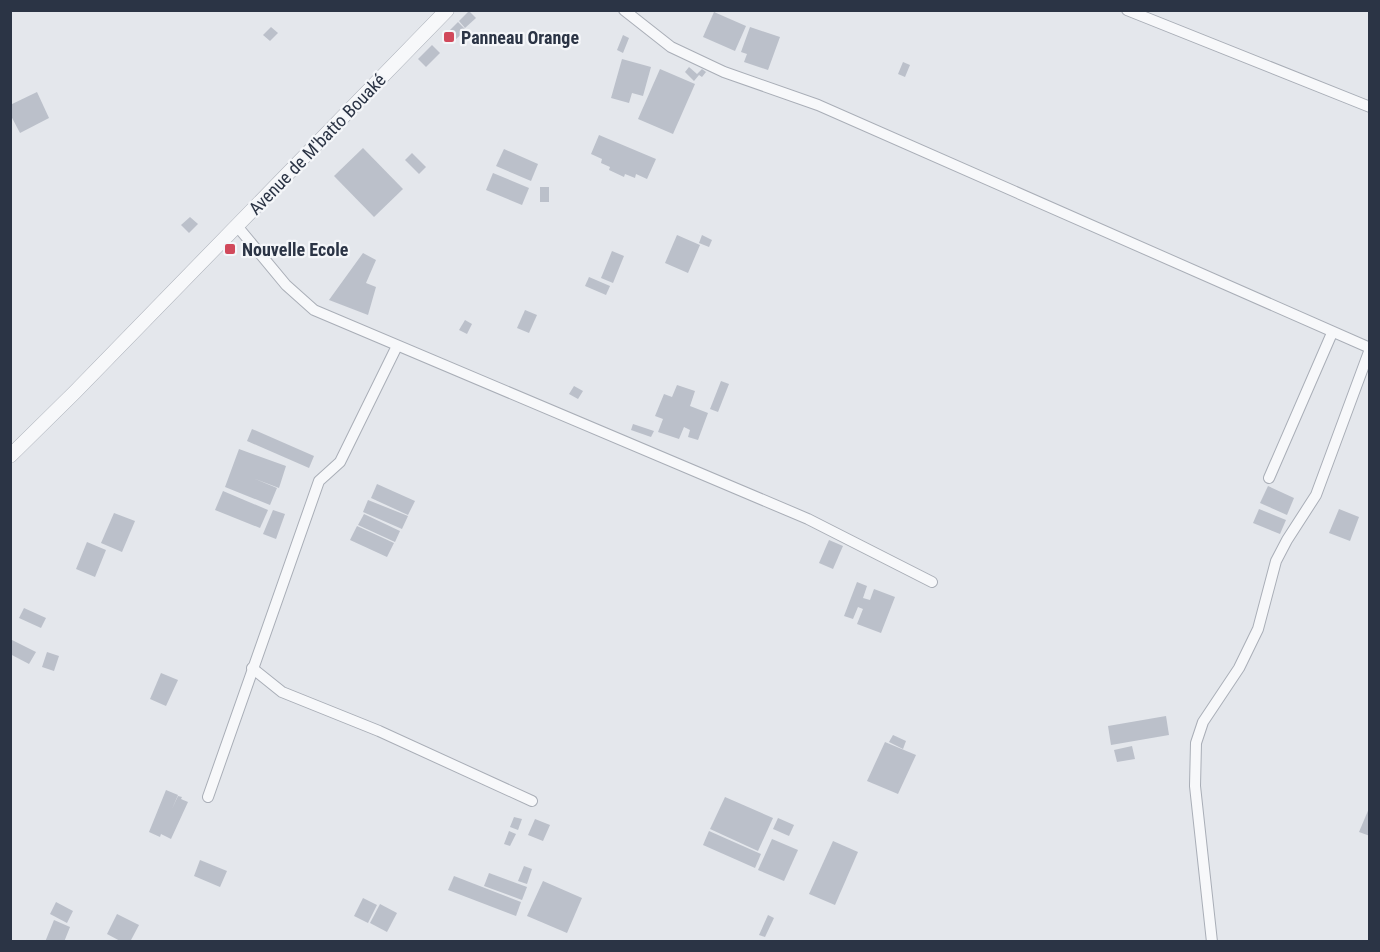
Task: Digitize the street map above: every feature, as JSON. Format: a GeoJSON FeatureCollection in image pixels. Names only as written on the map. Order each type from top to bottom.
{"type":"FeatureCollection","features":[{"type":"Feature","properties":{"kind":"street","name":"Avenue de M'batto Bouaké"},"geometry":{"type":"LineString","coordinates":[[10,456],[75,393],[447,10]]}},
{"type":"Feature","properties":{"kind":"street"},"geometry":{"type":"LineString","coordinates":[[624,10],[671,47],[724,72],[818,105],[1370,349],[1316,495],[1276,561],[1258,629],[1239,668],[1203,722],[1196,743],[1195,786],[1212,942]]}},
{"type":"Feature","properties":{"kind":"street"},"geometry":{"type":"LineString","coordinates":[[1127,10],[1370,107]]}},
{"type":"Feature","properties":{"kind":"street"},"geometry":{"type":"LineString","coordinates":[[237,226],[286,285],[314,310],[808,519],[932,582]]}},
{"type":"Feature","properties":{"kind":"street"},"geometry":{"type":"LineString","coordinates":[[1269,478],[1332,333]]}},
{"type":"Feature","properties":{"kind":"street"},"geometry":{"type":"LineString","coordinates":[[208,797],[319,481],[340,462],[397,346]]}},
{"type":"Feature","properties":{"kind":"street"},"geometry":{"type":"LineString","coordinates":[[252,668],[282,692],[379,731],[532,801]]}},
{"type":"Feature","properties":{"kind":"building"},"geometry":{"type":"Polygon","coordinates":[[[469,11],[476,18],[465,28],[459,21],[469,11]]]}},
{"type":"Feature","properties":{"kind":"building"},"geometry":{"type":"Polygon","coordinates":[[[714,12],[746,26],[735,51],[703,37],[714,12]]]}},
{"type":"Feature","properties":{"kind":"building"},"geometry":{"type":"Polygon","coordinates":[[[458,22],[466,30],[455,40],[447,33],[458,22]]]}},
{"type":"Feature","properties":{"kind":"building"},"geometry":{"type":"Polygon","coordinates":[[[271,27],[278,33],[270,41],[263,35],[271,27]]]}},
{"type":"Feature","properties":{"kind":"building"},"geometry":{"type":"Polygon","coordinates":[[[750,27],[780,37],[768,70],[744,62],[747,54],[741,52],[750,27]]]}},
{"type":"Feature","properties":{"kind":"building"},"geometry":{"type":"Polygon","coordinates":[[[623,35],[629,38],[623,53],[617,50],[623,35]]]}},
{"type":"Feature","properties":{"kind":"building"},"geometry":{"type":"Polygon","coordinates":[[[432,45],[440,53],[426,67],[418,59],[432,45]]]}},
{"type":"Feature","properties":{"kind":"building"},"geometry":{"type":"Polygon","coordinates":[[[622,59],[651,67],[643,96],[632,93],[629,103],[611,98],[622,59]]]}},
{"type":"Feature","properties":{"kind":"building"},"geometry":{"type":"Polygon","coordinates":[[[903,62],[910,65],[905,77],[898,74],[903,62]]]}},
{"type":"Feature","properties":{"kind":"building"},"geometry":{"type":"Polygon","coordinates":[[[689,67],[697,74],[702,69],[706,72],[694,81],[685,72],[689,67]]]}},
{"type":"Feature","properties":{"kind":"building"},"geometry":{"type":"Polygon","coordinates":[[[660,69],[695,84],[673,134],[638,119],[660,69]]]}},
{"type":"Feature","properties":{"kind":"building"},"geometry":{"type":"Polygon","coordinates":[[[37,92],[49,118],[20,133],[10,114],[10,105],[37,92]]]}},
{"type":"Feature","properties":{"kind":"building"},"geometry":{"type":"Polygon","coordinates":[[[599,135],[656,159],[647,179],[636,174],[635,178],[625,174],[624,177],[609,170],[610,167],[601,163],[602,159],[591,154],[599,135]]]}},
{"type":"Feature","properties":{"kind":"building"},"geometry":{"type":"Polygon","coordinates":[[[363,148],[403,189],[374,217],[334,176],[363,148]]]}},
{"type":"Feature","properties":{"kind":"building"},"geometry":{"type":"Polygon","coordinates":[[[504,149],[538,164],[531,181],[496,166],[504,149]]]}},
{"type":"Feature","properties":{"kind":"building"},"geometry":{"type":"Polygon","coordinates":[[[412,153],[426,167],[419,174],[405,160],[412,153]]]}},
{"type":"Feature","properties":{"kind":"building"},"geometry":{"type":"Polygon","coordinates":[[[493,173],[529,188],[522,205],[486,190],[493,173]]]}},
{"type":"Feature","properties":{"kind":"building"},"geometry":{"type":"Polygon","coordinates":[[[540,187],[549,187],[549,202],[540,202],[540,187]]]}},
{"type":"Feature","properties":{"kind":"building"},"geometry":{"type":"Polygon","coordinates":[[[190,217],[198,224],[189,233],[181,225],[190,217]]]}},
{"type":"Feature","properties":{"kind":"building"},"geometry":{"type":"Polygon","coordinates":[[[677,235],[700,245],[688,273],[665,263],[677,235]]]}},
{"type":"Feature","properties":{"kind":"building"},"geometry":{"type":"Polygon","coordinates":[[[702,235],[712,240],[709,247],[699,243],[702,235]]]}},
{"type":"Feature","properties":{"kind":"building"},"geometry":{"type":"Polygon","coordinates":[[[612,251],[624,256],[613,283],[601,278],[612,251]]]}},
{"type":"Feature","properties":{"kind":"building"},"geometry":{"type":"Polygon","coordinates":[[[363,253],[376,260],[366,283],[376,287],[368,315],[329,300],[363,253]]]}},
{"type":"Feature","properties":{"kind":"building"},"geometry":{"type":"Polygon","coordinates":[[[589,277],[610,286],[606,295],[585,286],[589,277]]]}},
{"type":"Feature","properties":{"kind":"building"},"geometry":{"type":"Polygon","coordinates":[[[525,310],[537,315],[529,333],[517,328],[525,310]]]}},
{"type":"Feature","properties":{"kind":"building"},"geometry":{"type":"Polygon","coordinates":[[[465,320],[472,324],[467,334],[459,330],[465,320]]]}},
{"type":"Feature","properties":{"kind":"building"},"geometry":{"type":"Polygon","coordinates":[[[721,381],[729,384],[718,412],[710,409],[721,381]]]}},
{"type":"Feature","properties":{"kind":"building"},"geometry":{"type":"Polygon","coordinates":[[[677,385],[695,391],[690,406],[708,413],[698,440],[688,437],[690,430],[684,427],[679,439],[658,432],[663,419],[655,416],[664,394],[672,397],[677,385]]]}},
{"type":"Feature","properties":{"kind":"building"},"geometry":{"type":"Polygon","coordinates":[[[574,386],[583,391],[578,399],[569,394],[574,386]]]}},
{"type":"Feature","properties":{"kind":"building"},"geometry":{"type":"Polygon","coordinates":[[[633,424],[654,431],[651,437],[631,430],[633,424]]]}},
{"type":"Feature","properties":{"kind":"building"},"geometry":{"type":"Polygon","coordinates":[[[252,429],[314,456],[309,468],[247,441],[252,429]]]}},
{"type":"Feature","properties":{"kind":"building"},"geometry":{"type":"Polygon","coordinates":[[[239,449],[286,466],[279,488],[253,478],[277,488],[270,505],[225,487],[239,449]]]}},
{"type":"Feature","properties":{"kind":"building"},"geometry":{"type":"Polygon","coordinates":[[[377,484],[415,501],[408,515],[371,498],[377,484]]]}},
{"type":"Feature","properties":{"kind":"building"},"geometry":{"type":"Polygon","coordinates":[[[1268,486],[1294,498],[1287,515],[1260,503],[1268,486]]]}},
{"type":"Feature","properties":{"kind":"building"},"geometry":{"type":"Polygon","coordinates":[[[223,491],[268,510],[260,528],[215,510],[223,491]]]}},
{"type":"Feature","properties":{"kind":"building"},"geometry":{"type":"Polygon","coordinates":[[[368,500],[408,516],[402,529],[363,512],[368,500]]]}},
{"type":"Feature","properties":{"kind":"building"},"geometry":{"type":"Polygon","coordinates":[[[1259,509],[1286,520],[1280,534],[1253,523],[1259,509]]]}},
{"type":"Feature","properties":{"kind":"building"},"geometry":{"type":"Polygon","coordinates":[[[1339,509],[1359,517],[1350,541],[1329,533],[1339,509]]]}},
{"type":"Feature","properties":{"kind":"building"},"geometry":{"type":"Polygon","coordinates":[[[273,510],[285,514],[276,539],[263,534],[273,510]]]}},
{"type":"Feature","properties":{"kind":"building"},"geometry":{"type":"Polygon","coordinates":[[[114,513],[135,521],[122,552],[101,543],[114,513]]]}},
{"type":"Feature","properties":{"kind":"building"},"geometry":{"type":"Polygon","coordinates":[[[364,514],[400,531],[395,542],[358,525],[364,514]]]}},
{"type":"Feature","properties":{"kind":"building"},"geometry":{"type":"Polygon","coordinates":[[[357,526],[394,543],[387,557],[350,540],[357,526]]]}},
{"type":"Feature","properties":{"kind":"building"},"geometry":{"type":"Polygon","coordinates":[[[829,540],[843,546],[833,569],[819,563],[829,540]]]}},
{"type":"Feature","properties":{"kind":"building"},"geometry":{"type":"Polygon","coordinates":[[[87,542],[106,550],[95,577],[76,569],[87,542]]]}},
{"type":"Feature","properties":{"kind":"building"},"geometry":{"type":"Polygon","coordinates":[[[857,582],[867,586],[863,598],[870,600],[874,589],[895,597],[881,633],[857,624],[863,609],[858,607],[853,619],[844,616],[857,582]]]}},
{"type":"Feature","properties":{"kind":"building"},"geometry":{"type":"Polygon","coordinates":[[[24,608],[46,618],[41,628],[19,618],[24,608]]]}},
{"type":"Feature","properties":{"kind":"building"},"geometry":{"type":"Polygon","coordinates":[[[12,640],[36,652],[29,664],[10,654],[12,640]]]}},
{"type":"Feature","properties":{"kind":"building"},"geometry":{"type":"Polygon","coordinates":[[[47,652],[59,656],[54,671],[42,667],[47,652]]]}},
{"type":"Feature","properties":{"kind":"building"},"geometry":{"type":"Polygon","coordinates":[[[161,673],[178,680],[166,706],[150,699],[161,673]]]}},
{"type":"Feature","properties":{"kind":"building"},"geometry":{"type":"Polygon","coordinates":[[[1166,716],[1169,735],[1111,745],[1108,726],[1166,716]]]}},
{"type":"Feature","properties":{"kind":"building"},"geometry":{"type":"Polygon","coordinates":[[[893,735],[906,741],[903,749],[889,742],[893,735]]]}},
{"type":"Feature","properties":{"kind":"building"},"geometry":{"type":"Polygon","coordinates":[[[885,742],[916,755],[898,794],[867,781],[885,742]]]}},
{"type":"Feature","properties":{"kind":"building"},"geometry":{"type":"Polygon","coordinates":[[[1132,746],[1135,759],[1117,762],[1114,750],[1132,746]]]}},
{"type":"Feature","properties":{"kind":"building"},"geometry":{"type":"Polygon","coordinates":[[[166,790],[178,795],[172,809],[178,796],[188,802],[171,839],[149,832],[166,790]]]}},
{"type":"Feature","properties":{"kind":"building"},"geometry":{"type":"Polygon","coordinates":[[[725,797],[773,818],[758,851],[710,829],[725,797]]]}},
{"type":"Feature","properties":{"kind":"building"},"geometry":{"type":"Polygon","coordinates":[[[1370,806],[1370,836],[1359,832],[1370,806]]]}},
{"type":"Feature","properties":{"kind":"building"},"geometry":{"type":"Polygon","coordinates":[[[514,817],[522,819],[518,830],[510,827],[514,817]]]}},
{"type":"Feature","properties":{"kind":"building"},"geometry":{"type":"Polygon","coordinates":[[[778,818],[794,825],[789,836],[773,829],[778,818]]]}},
{"type":"Feature","properties":{"kind":"building"},"geometry":{"type":"Polygon","coordinates":[[[535,819],[550,825],[543,841],[528,835],[535,819]]]}},
{"type":"Feature","properties":{"kind":"building"},"geometry":{"type":"Polygon","coordinates":[[[509,831],[516,834],[510,846],[504,844],[509,831]]]}},
{"type":"Feature","properties":{"kind":"building"},"geometry":{"type":"Polygon","coordinates":[[[709,831],[761,854],[755,868],[703,845],[709,831]]]}},
{"type":"Feature","properties":{"kind":"building"},"geometry":{"type":"Polygon","coordinates":[[[772,839],[798,850],[784,881],[758,870],[772,839]]]}},
{"type":"Feature","properties":{"kind":"building"},"geometry":{"type":"Polygon","coordinates":[[[833,841],[858,852],[835,905],[809,894],[833,841]]]}},
{"type":"Feature","properties":{"kind":"building"},"geometry":{"type":"Polygon","coordinates":[[[200,860],[227,871],[220,887],[194,876],[200,860]]]}},
{"type":"Feature","properties":{"kind":"building"},"geometry":{"type":"Polygon","coordinates":[[[524,866],[532,869],[527,884],[518,881],[524,866]]]}},
{"type":"Feature","properties":{"kind":"building"},"geometry":{"type":"Polygon","coordinates":[[[489,873],[527,887],[522,900],[484,886],[489,873]]]}},
{"type":"Feature","properties":{"kind":"building"},"geometry":{"type":"Polygon","coordinates":[[[454,876],[521,902],[516,916],[448,890],[454,876]]]}},
{"type":"Feature","properties":{"kind":"building"},"geometry":{"type":"Polygon","coordinates":[[[543,881],[582,898],[567,933],[527,916],[543,881]]]}},
{"type":"Feature","properties":{"kind":"building"},"geometry":{"type":"Polygon","coordinates":[[[363,898],[377,905],[368,923],[354,916],[363,898]]]}},
{"type":"Feature","properties":{"kind":"building"},"geometry":{"type":"Polygon","coordinates":[[[56,902],[73,911],[67,923],[50,914],[56,902]]]}},
{"type":"Feature","properties":{"kind":"building"},"geometry":{"type":"Polygon","coordinates":[[[380,904],[397,913],[387,932],[370,923],[380,904]]]}},
{"type":"Feature","properties":{"kind":"building"},"geometry":{"type":"Polygon","coordinates":[[[117,914],[139,925],[130,942],[122,942],[107,934],[117,914]]]}},
{"type":"Feature","properties":{"kind":"building"},"geometry":{"type":"Polygon","coordinates":[[[768,915],[774,918],[765,937],[759,935],[768,915]]]}},
{"type":"Feature","properties":{"kind":"building"},"geometry":{"type":"Polygon","coordinates":[[[54,920],[70,927],[64,942],[45,942],[54,920]]]}},
{"type":"Feature","properties":{"kind":"place","name":"Panneau Orange"},"geometry":{"type":"Point","coordinates":[449,37]}},
{"type":"Feature","properties":{"kind":"place","name":"Nouvelle Ecole"},"geometry":{"type":"Point","coordinates":[230,249]}}]}
